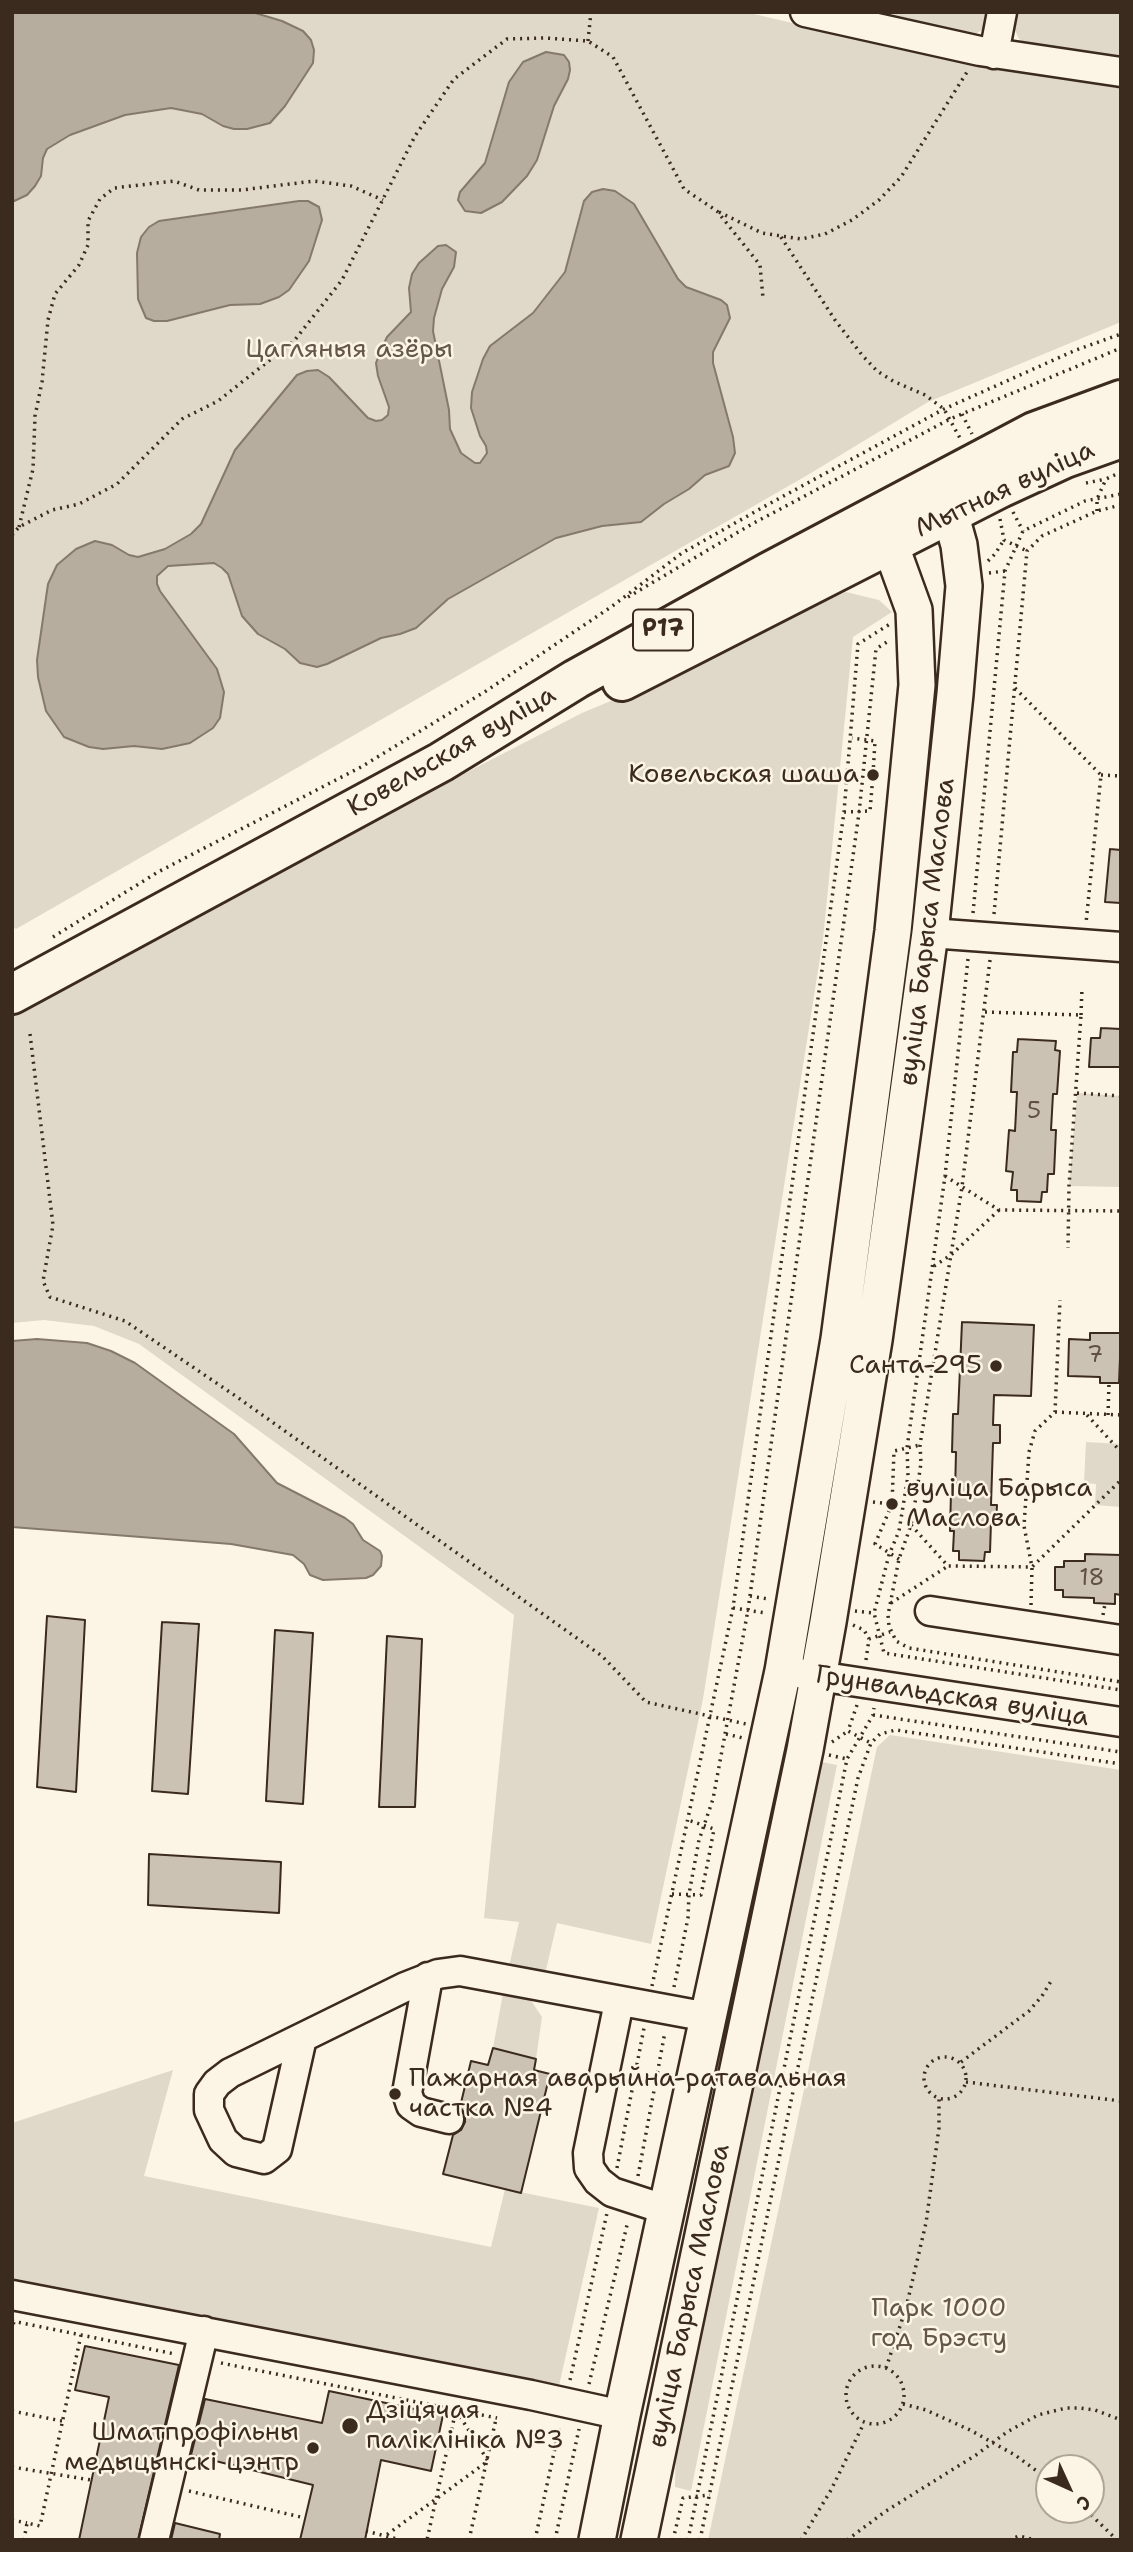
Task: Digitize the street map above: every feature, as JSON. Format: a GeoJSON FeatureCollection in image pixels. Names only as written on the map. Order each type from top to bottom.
{"type":"FeatureCollection","features":[{"type":"Feature","properties":{"kind":"highway","name":"Мытная вуліца"},"geometry":{"type":"LineString","coordinates":[[913,514],[1034,432],[1121,400]]}},
{"type":"Feature","properties":{"kind":"highway","name":"Мытная вуліца"},"geometry":{"type":"LineString","coordinates":[[913,514],[1121,438]]}},
{"type":"Feature","properties":{"kind":"highway","name":"Ковельская вуліца"},"geometry":{"type":"LineString","coordinates":[[12,993],[441,762],[644,671],[913,514]]}},
{"type":"Feature","properties":{"kind":"main road","name":"вуліца Барыса Маслова"},"geometry":{"type":"LineString","coordinates":[[639,2540],[819,1676],[874,1340],[930,933],[964,586],[959,545],[913,514]]}},
{"type":"Feature","properties":{"kind":"main road","name":"вуліца Барыса Маслова"},"geometry":{"type":"LineString","coordinates":[[597,2540],[783,1671],[838,1339],[892,931],[917,685],[903,623],[913,605],[913,514]]}},
{"type":"Feature","properties":{"kind":"street"},"geometry":{"type":"LineString","coordinates":[[805,12],[987,53],[1121,72]]}},
{"type":"Feature","properties":{"kind":"street"},"geometry":{"type":"LineString","coordinates":[[987,53],[1002,12]]}},
{"type":"Feature","properties":{"kind":"street"},"geometry":{"type":"LineString","coordinates":[[930,933],[1121,947]]}},
{"type":"Feature","properties":{"kind":"street"},"geometry":{"type":"LineString","coordinates":[[930,1611],[1121,1640]]}},
{"type":"Feature","properties":{"kind":"street","name":"Грунвальдская вуліца"},"geometry":{"type":"LineString","coordinates":[[783,1671],[1121,1723]]}},
{"type":"Feature","properties":{"kind":"street"},"geometry":{"type":"LineString","coordinates":[[302,2038],[428,1977],[460,1971],[708,2017]]}},
{"type":"Feature","properties":{"kind":"street"},"geometry":{"type":"LineString","coordinates":[[428,1977],[407,2093],[411,2105],[421,2112],[449,2119]]}},
{"type":"Feature","properties":{"kind":"street"},"geometry":{"type":"LineString","coordinates":[[618,2002],[588,2153],[589,2168],[593,2175],[623,2195],[667,2210]]}},
{"type":"Feature","properties":{"kind":"street"},"geometry":{"type":"LineString","coordinates":[[13,2312],[201,2345],[503,2390],[622,2416]]}},
{"type":"Feature","properties":{"kind":"street"},"geometry":{"type":"LineString","coordinates":[[154,2540],[201,2345]]}},
{"type":"Feature","properties":{"kind":"path"},"geometry":{"type":"LineString","coordinates":[[588,41],[592,12]]}},
{"type":"Feature","properties":{"kind":"path"},"geometry":{"type":"LineString","coordinates":[[12,535],[19,527],[52,510],[79,504],[117,484],[182,419],[218,401],[293,341],[342,280],[415,136],[454,79],[507,39],[588,41],[613,57],[684,189],[717,211],[762,233],[801,239],[825,234],[852,220],[879,200],[901,177],[987,53]]}},
{"type":"Feature","properties":{"kind":"path"},"geometry":{"type":"LineString","coordinates":[[19,527],[33,469],[35,416],[42,382],[48,320],[55,294],[79,265],[88,245],[88,221],[100,200],[114,188],[174,181],[199,190],[241,190],[314,181],[351,186],[383,200]]}},
{"type":"Feature","properties":{"kind":"path"},"geometry":{"type":"LineString","coordinates":[[717,211],[760,265],[763,298]]}},
{"type":"Feature","properties":{"kind":"path"},"geometry":{"type":"LineString","coordinates":[[781,237],[835,320],[862,355],[892,382],[925,395],[944,409],[964,446]]}},
{"type":"Feature","properties":{"kind":"path"},"geometry":{"type":"LineString","coordinates":[[47,941],[158,872],[361,766],[486,691],[611,607],[682,553],[944,409],[1076,349],[1121,334]]}},
{"type":"Feature","properties":{"kind":"path"},"geometry":{"type":"LineString","coordinates":[[611,607],[752,524],[950,419],[1121,348]]}},
{"type":"Feature","properties":{"kind":"path"},"geometry":{"type":"LineString","coordinates":[[1097,511],[1097,499],[1106,478],[1121,472]]}},
{"type":"Feature","properties":{"kind":"path"},"geometry":{"type":"LineString","coordinates":[[1121,494],[1085,501],[1023,531],[1005,571],[981,937],[985,1012],[962,1187],[920,1445],[921,1463],[911,1525],[899,1559],[888,1621],[896,1641],[904,1647],[1121,1682]]}},
{"type":"Feature","properties":{"kind":"path"},"geometry":{"type":"LineString","coordinates":[[1121,505],[1097,511],[1042,536],[1027,551],[1015,688],[907,1448],[908,1476],[899,1531],[889,1555],[874,1613],[884,1653],[1121,1690]]}},
{"type":"Feature","properties":{"kind":"path"},"geometry":{"type":"LineString","coordinates":[[987,561],[1004,540],[998,509]]}},
{"type":"Feature","properties":{"kind":"path"},"geometry":{"type":"LineString","coordinates":[[1004,540],[1027,551]]}},
{"type":"Feature","properties":{"kind":"path"},"geometry":{"type":"LineString","coordinates":[[964,586],[980,574],[1005,571]]}},
{"type":"Feature","properties":{"kind":"path"},"geometry":{"type":"LineString","coordinates":[[535,2540],[574,2404],[623,2195],[659,2009],[672,1894],[733,1608],[844,812],[858,644],[903,623]]}},
{"type":"Feature","properties":{"kind":"path"},"geometry":{"type":"LineString","coordinates":[[555,2540],[574,2404],[623,2195],[659,2009],[688,1918],[689,1895],[699,1840],[713,1799],[748,1611],[859,813],[876,649],[903,623]]}},
{"type":"Feature","properties":{"kind":"path"},"geometry":{"type":"LineString","coordinates":[[1015,688],[1101,775],[1121,776]]}},
{"type":"Feature","properties":{"kind":"path"},"geometry":{"type":"LineString","coordinates":[[844,812],[870,811],[876,741],[852,738]]}},
{"type":"Feature","properties":{"kind":"path"},"geometry":{"type":"LineString","coordinates":[[1084,944],[1101,775]]}},
{"type":"Feature","properties":{"kind":"path"},"geometry":{"type":"LineString","coordinates":[[1068,1248],[1082,988]]}},
{"type":"Feature","properties":{"kind":"path"},"geometry":{"type":"LineString","coordinates":[[985,1012],[1081,1015]]}},
{"type":"Feature","properties":{"kind":"path"},"geometry":{"type":"LineString","coordinates":[[30,1034],[53,1225],[43,1281],[50,1297],[125,1321],[226,1389],[602,1656],[646,1702],[710,1714]]}},
{"type":"Feature","properties":{"kind":"path"},"geometry":{"type":"LineString","coordinates":[[1077,1093],[1119,1097]]}},
{"type":"Feature","properties":{"kind":"path"},"geometry":{"type":"LineString","coordinates":[[946,1176],[999,1210],[1121,1211]]}},
{"type":"Feature","properties":{"kind":"path"},"geometry":{"type":"LineString","coordinates":[[933,1267],[951,1255],[999,1210]]}},
{"type":"Feature","properties":{"kind":"path"},"geometry":{"type":"LineString","coordinates":[[1029,1626],[1032,1567],[1024,1526],[1029,1452],[1035,1431],[1055,1412],[1060,1300]]}},
{"type":"Feature","properties":{"kind":"path"},"geometry":{"type":"LineString","coordinates":[[1108,1415],[1109,1382]]}},
{"type":"Feature","properties":{"kind":"path"},"geometry":{"type":"LineString","coordinates":[[1055,1412],[1121,1415]]}},
{"type":"Feature","properties":{"kind":"path"},"geometry":{"type":"LineString","coordinates":[[1086,1414],[1121,1452]]}},
{"type":"Feature","properties":{"kind":"path"},"geometry":{"type":"LineString","coordinates":[[899,1559],[874,1544],[892,1504],[894,1451],[920,1445]]}},
{"type":"Feature","properties":{"kind":"path"},"geometry":{"type":"LineString","coordinates":[[890,1604],[948,1566],[1032,1567],[1121,1480]]}},
{"type":"Feature","properties":{"kind":"path"},"geometry":{"type":"LineString","coordinates":[[911,1525],[948,1566]]}},
{"type":"Feature","properties":{"kind":"path"},"geometry":{"type":"LineString","coordinates":[[688,2540],[848,1759],[860,1737],[873,1715],[1121,1752]]}},
{"type":"Feature","properties":{"kind":"path"},"geometry":{"type":"LineString","coordinates":[[700,2540],[858,1779],[871,1743],[880,1734],[896,1730],[1121,1764]]}},
{"type":"Feature","properties":{"kind":"path"},"geometry":{"type":"LineString","coordinates":[[672,1894],[701,1895],[706,1872],[714,1829],[688,1820]]}},
{"type":"Feature","properties":{"kind":"path"},"geometry":{"type":"LineString","coordinates":[[961,2062],[1029,2011],[1052,1978]]}},
{"type":"Feature","properties":{"kind":"path"},"geometry":{"type":"LineString","coordinates":[[950,2056],[961,2062],[966,2082],[959,2094],[946,2099],[939,2098],[932,2095],[924,2083],[926,2068],[930,2062],[950,2056]]}},
{"type":"Feature","properties":{"kind":"path"},"geometry":{"type":"LineString","coordinates":[[966,2082],[1121,2101]]}},
{"type":"Feature","properties":{"kind":"path"},"geometry":{"type":"LineString","coordinates":[[886,2368],[909,2295],[926,2223],[938,2138],[939,2098]]}},
{"type":"Feature","properties":{"kind":"path"},"geometry":{"type":"LineString","coordinates":[[12,2331],[13,2312],[81,2335],[201,2345],[496,2418]]}},
{"type":"Feature","properties":{"kind":"path"},"geometry":{"type":"LineString","coordinates":[[12,2520],[40,2526],[81,2335]]}},
{"type":"Feature","properties":{"kind":"path"},"geometry":{"type":"LineString","coordinates":[[868,2367],[886,2368],[900,2380],[903,2404],[891,2420],[882,2424],[864,2423],[856,2418],[847,2403],[848,2385],[852,2377],[868,2367]]}},
{"type":"Feature","properties":{"kind":"path"},"geometry":{"type":"LineString","coordinates":[[470,2540],[503,2390]]}},
{"type":"Feature","properties":{"kind":"path"},"geometry":{"type":"LineString","coordinates":[[903,2404],[936,2415],[994,2443],[1035,2471]]}},
{"type":"Feature","properties":{"kind":"path"},"geometry":{"type":"LineString","coordinates":[[847,2540],[886,2511],[1038,2415],[1066,2408],[1095,2410],[1121,2420]]}},
{"type":"Feature","properties":{"kind":"path"},"geometry":{"type":"LineString","coordinates":[[456,2410],[488,2461]]}},
{"type":"Feature","properties":{"kind":"path"},"geometry":{"type":"LineString","coordinates":[[427,2540],[456,2410]]}},
{"type":"Feature","properties":{"kind":"path"},"geometry":{"type":"LineString","coordinates":[[12,2411],[62,2421]]}},
{"type":"Feature","properties":{"kind":"path"},"geometry":{"type":"LineString","coordinates":[[801,2540],[831,2490],[864,2423]]}},
{"type":"Feature","properties":{"kind":"path"},"geometry":{"type":"LineString","coordinates":[[386,2538],[488,2461]]}},
{"type":"Feature","properties":{"kind":"path"},"geometry":{"type":"LineString","coordinates":[[12,2467],[91,2480]]}},
{"type":"Feature","properties":{"kind":"path"},"geometry":{"type":"LineString","coordinates":[[168,2487],[305,2518]]}},
{"type":"Feature","properties":{"kind":"path"},"geometry":{"type":"LineString","coordinates":[[673,2540],[683,2498],[710,2495]]}},
{"type":"Feature","properties":{"kind":"path"},"geometry":{"type":"LineString","coordinates":[[24,2540],[27,2523]]}},
{"type":"Feature","properties":{"kind":"path"},"geometry":{"type":"LineString","coordinates":[[1100,2524],[1117,2540]]}},
{"type":"Feature","properties":{"kind":"path"},"geometry":{"type":"LineString","coordinates":[[366,2531],[401,2540]]}},
{"type":"Feature","properties":{"kind":"path"},"geometry":{"type":"LineString","coordinates":[[1009,2540],[1019,2536],[1035,2540]]}},
{"type":"Feature","properties":{"kind":"green space","name":"Цагляныя азёры"},"geometry":{"type":"Polygon","coordinates":[[[12,12],[745,12],[974,65],[1121,84],[1121,322],[928,402],[806,476],[16,929],[12,926],[12,12]]]}},
{"type":"Feature","properties":{"kind":"green space"},"geometry":{"type":"Polygon","coordinates":[[[850,12],[993,12],[991,20],[972,36],[850,12]]]}},
{"type":"Feature","properties":{"kind":"green space"},"geometry":{"type":"Polygon","coordinates":[[[1018,12],[1121,12],[1121,62],[1032,47],[1019,39],[1014,28],[1018,12]]]}},
{"type":"Feature","properties":{"kind":"green space"},"geometry":{"type":"Polygon","coordinates":[[[846,592],[879,600],[892,612],[853,637],[823,939],[703,1699],[651,1944],[557,1923],[545,1974],[508,1971],[519,1922],[484,1918],[514,1615],[139,1344],[94,1326],[44,1320],[12,1323],[12,1012],[582,713],[682,671],[818,603],[846,592]]]}},
{"type":"Feature","properties":{"kind":"green space"},"geometry":{"type":"Polygon","coordinates":[[[1077,1093],[1121,1096],[1121,1187],[1069,1186],[1077,1093]]]}},
{"type":"Feature","properties":{"kind":"green space"},"geometry":{"type":"Polygon","coordinates":[[[1086,1442],[1121,1444],[1121,1507],[1095,1505],[1096,1484],[1084,1483],[1086,1442]]]}},
{"type":"Feature","properties":{"kind":"green space","name":"Парк 1000 год Брэсту"},"geometry":{"type":"Polygon","coordinates":[[[890,1735],[1121,1770],[1121,2540],[708,2540],[877,1747],[890,1735]]]}},
{"type":"Feature","properties":{"kind":"green space"},"geometry":{"type":"Polygon","coordinates":[[[817,1761],[837,1765],[691,2491],[675,2487],[676,2440],[817,1761]]]}},
{"type":"Feature","properties":{"kind":"green space"},"geometry":{"type":"Polygon","coordinates":[[[504,1988],[526,1993],[542,2017],[536,2059],[493,2048],[504,1988]]]}},
{"type":"Feature","properties":{"kind":"green space"},"geometry":{"type":"Polygon","coordinates":[[[173,2070],[144,2176],[491,2247],[505,2189],[599,2208],[558,2390],[12,2282],[12,2123],[173,2070]]]}},
{"type":"Feature","properties":{"kind":"shaded area"},"geometry":{"type":"Polygon","coordinates":[[[12,12],[252,12],[303,31],[311,40],[314,50],[313,63],[285,106],[270,123],[247,129],[234,129],[202,114],[171,108],[125,115],[70,135],[47,149],[41,176],[35,186],[27,195],[12,202],[12,12]]]}},
{"type":"Feature","properties":{"kind":"shaded area"},"geometry":{"type":"Polygon","coordinates":[[[546,52],[564,55],[570,70],[554,106],[537,160],[527,176],[502,202],[481,213],[465,211],[458,200],[460,192],[485,163],[509,82],[523,62],[546,52]]]}},
{"type":"Feature","properties":{"kind":"shaded area"},"geometry":{"type":"Polygon","coordinates":[[[603,189],[615,191],[634,204],[678,279],[686,287],[721,300],[727,305],[730,318],[713,352],[713,363],[733,437],[735,453],[729,466],[705,475],[641,522],[602,526],[556,538],[448,599],[416,628],[381,638],[317,667],[300,663],[285,649],[258,634],[242,616],[228,574],[222,568],[214,563],[168,566],[157,576],[157,584],[217,669],[224,692],[220,718],[213,728],[190,743],[162,749],[134,746],[103,749],[89,747],[64,737],[46,711],[37,660],[48,584],[57,565],[76,549],[95,541],[112,545],[138,557],[165,549],[191,534],[201,524],[235,450],[297,375],[318,370],[329,377],[368,418],[376,421],[388,415],[389,407],[376,363],[387,337],[411,312],[409,288],[412,274],[419,263],[438,246],[446,245],[456,252],[454,267],[442,289],[433,331],[449,410],[450,429],[461,453],[475,463],[480,463],[487,453],[486,446],[471,408],[472,392],[483,359],[490,346],[533,313],[565,272],[584,201],[592,192],[603,189]]]}},
{"type":"Feature","properties":{"kind":"shaded area"},"geometry":{"type":"Polygon","coordinates":[[[308,201],[319,207],[322,220],[309,261],[289,290],[260,304],[230,305],[167,321],[146,318],[138,299],[137,253],[141,237],[149,227],[159,221],[308,201]]]}},
{"type":"Feature","properties":{"kind":"shaded area"},"geometry":{"type":"Polygon","coordinates":[[[37,1339],[87,1343],[135,1363],[234,1434],[277,1483],[353,1524],[363,1540],[380,1551],[381,1566],[366,1578],[323,1580],[310,1575],[304,1564],[293,1555],[231,1544],[12,1527],[12,1341],[37,1339]]]}},
{"type":"Feature","properties":{"kind":"building"},"geometry":{"type":"Polygon","coordinates":[[[1110,849],[1121,850],[1121,903],[1105,902],[1110,849]]]}},
{"type":"Feature","properties":{"kind":"building"},"geometry":{"type":"Polygon","coordinates":[[[1101,1028],[1121,1029],[1121,1067],[1089,1067],[1091,1038],[1100,1038],[1101,1028]]]}},
{"type":"Feature","properties":{"kind":"building"},"geometry":{"type":"Polygon","coordinates":[[[1018,1039],[1056,1041],[1055,1050],[1060,1051],[1051,1130],[1056,1130],[1054,1174],[1048,1174],[1047,1192],[1042,1192],[1041,1202],[1017,1201],[1017,1190],[1011,1190],[1013,1172],[1006,1171],[1009,1130],[1015,1131],[1017,1092],[1011,1092],[1013,1052],[1017,1052],[1018,1039]]]}},
{"type":"Feature","properties":{"kind":"building"},"geometry":{"type":"Polygon","coordinates":[[[962,1322],[1034,1325],[1031,1396],[994,1395],[993,1425],[1000,1425],[1000,1443],[993,1443],[991,1505],[997,1505],[996,1522],[991,1522],[990,1552],[985,1552],[984,1561],[959,1560],[959,1551],[953,1551],[954,1531],[950,1531],[951,1493],[955,1493],[953,1414],[958,1414],[962,1322]]]}},
{"type":"Feature","properties":{"kind":"building"},"geometry":{"type":"Polygon","coordinates":[[[1090,1333],[1121,1333],[1119,1383],[1100,1383],[1100,1377],[1068,1376],[1069,1339],[1090,1340],[1090,1333]]]}},
{"type":"Feature","properties":{"kind":"building"},"geometry":{"type":"Polygon","coordinates":[[[1085,1554],[1121,1555],[1121,1595],[1115,1594],[1115,1604],[1094,1603],[1094,1598],[1063,1597],[1063,1590],[1055,1590],[1055,1567],[1064,1567],[1064,1561],[1085,1561],[1085,1554]]]}},
{"type":"Feature","properties":{"kind":"building"},"geometry":{"type":"Polygon","coordinates":[[[47,1616],[85,1620],[76,1792],[37,1787],[47,1616]]]}},
{"type":"Feature","properties":{"kind":"building"},"geometry":{"type":"Polygon","coordinates":[[[162,1622],[199,1624],[188,1794],[152,1791],[162,1622]]]}},
{"type":"Feature","properties":{"kind":"building"},"geometry":{"type":"Polygon","coordinates":[[[275,1630],[313,1633],[303,1804],[266,1801],[275,1630]]]}},
{"type":"Feature","properties":{"kind":"building"},"geometry":{"type":"Polygon","coordinates":[[[387,1636],[422,1639],[415,1807],[379,1807],[387,1636]]]}},
{"type":"Feature","properties":{"kind":"building"},"geometry":{"type":"Polygon","coordinates":[[[149,1854],[281,1862],[279,1913],[148,1905],[149,1854]]]}},
{"type":"Feature","properties":{"kind":"building"},"geometry":{"type":"Polygon","coordinates":[[[493,2048],[536,2059],[534,2070],[550,2074],[521,2193],[443,2174],[453,2135],[461,2130],[465,2122],[465,2114],[460,2107],[471,2061],[488,2065],[493,2048]]]}},
{"type":"Feature","properties":{"kind":"building"},"geometry":{"type":"Polygon","coordinates":[[[85,2346],[179,2365],[138,2540],[79,2540],[109,2397],[75,2390],[85,2346]]]}},
{"type":"Feature","properties":{"kind":"building"},"geometry":{"type":"Polygon","coordinates":[[[329,2391],[443,2415],[431,2471],[381,2460],[365,2540],[300,2540],[313,2485],[191,2455],[205,2399],[322,2423],[329,2391]]]}},
{"type":"Feature","properties":{"kind":"building","name":"Шматпрофільны медыцынскі цэнтр"},"geometry":{"type":"Polygon","coordinates":[[[175,2523],[220,2534],[219,2540],[171,2540],[175,2523]]]}},
{"type":"Feature","properties":{"kind":"place","name":"Ковельская шаша"},"geometry":{"type":"Point","coordinates":[873,775]}},
{"type":"Feature","properties":{"kind":"place","name":"Санта-295"},"geometry":{"type":"Point","coordinates":[996,1366]}},
{"type":"Feature","properties":{"kind":"place","name":"вуліца Барыса Маслова"},"geometry":{"type":"Point","coordinates":[892,1504]}},
{"type":"Feature","properties":{"kind":"place","name":"Пажарная аварыйна-ратавальная частка №4"},"geometry":{"type":"Point","coordinates":[395,2094]}},
{"type":"Feature","properties":{"kind":"place","name":"Дзіцячая паліклініка №3"},"geometry":{"type":"Point","coordinates":[350,2426]}},
{"type":"Feature","properties":{"kind":"place","name":"Шматпрофільны медыцынскі цэнтр"},"geometry":{"type":"Point","coordinates":[313,2448]}}]}
